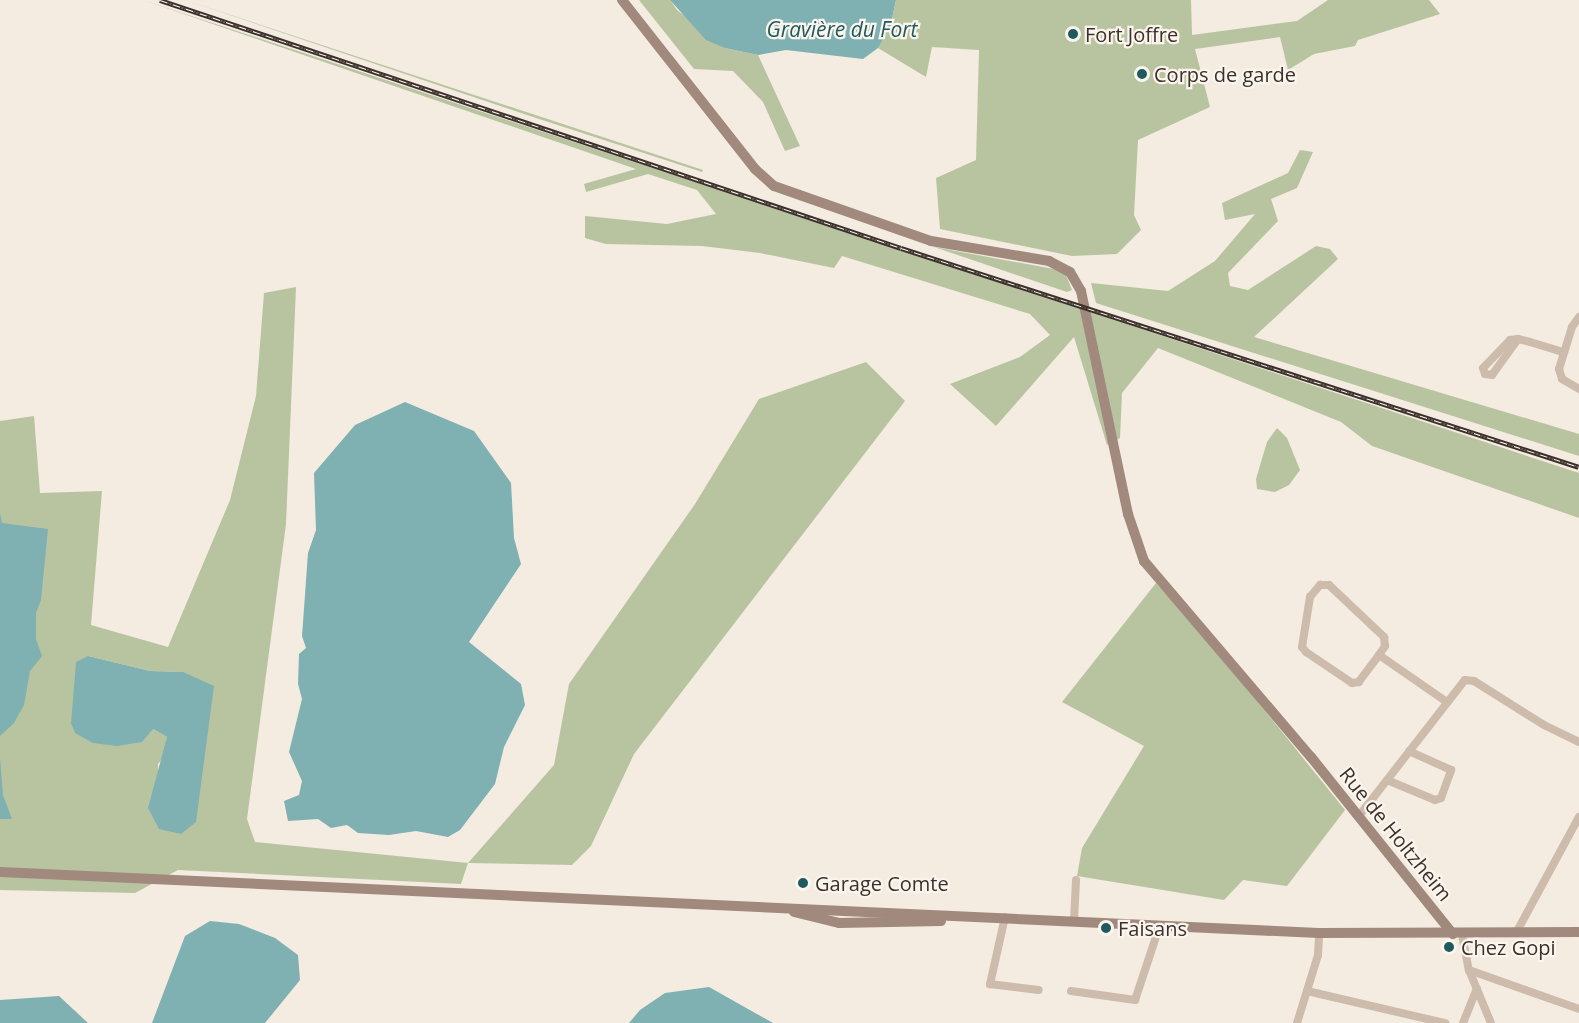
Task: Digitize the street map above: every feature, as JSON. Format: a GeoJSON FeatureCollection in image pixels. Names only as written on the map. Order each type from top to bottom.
{"type":"FeatureCollection","features":[{"type":"Feature","properties":{"kind":"main road","name":"Rue de Holtzheim"},"geometry":{"type":"LineString","coordinates":[[622,0],[760,175],[781,190],[931,242],[1054,262],[1066,268],[1077,281],[1128,514],[1140,553],[1148,567],[1311,757],[1457,934]]}},
{"type":"Feature","properties":{"kind":"main road"},"geometry":{"type":"LineString","coordinates":[[0,872],[71,875],[184,875],[328,886],[773,907],[824,921],[970,916],[1318,933],[1579,932]]}},
{"type":"Feature","properties":{"kind":"street"},"geometry":{"type":"LineString","coordinates":[[1579,317],[1562,352],[1559,369],[1562,379],[1579,389]]}},
{"type":"Feature","properties":{"kind":"street"},"geometry":{"type":"LineString","coordinates":[[1518,339],[1492,375],[1485,374],[1483,368],[1503,344],[1518,339],[1562,352]]}},
{"type":"Feature","properties":{"kind":"street"},"geometry":{"type":"LineString","coordinates":[[1320,585],[1329,585],[1384,637],[1385,646],[1379,655],[1359,682],[1352,683],[1306,652],[1302,647],[1310,597],[1320,585]]}},
{"type":"Feature","properties":{"kind":"street"},"geometry":{"type":"LineString","coordinates":[[1379,655],[1447,702]]}},
{"type":"Feature","properties":{"kind":"street"},"geometry":{"type":"LineString","coordinates":[[1359,816],[1465,680],[1474,681],[1544,725],[1579,742]]}},
{"type":"Feature","properties":{"kind":"street"},"geometry":{"type":"LineString","coordinates":[[1387,780],[1435,800],[1441,798],[1451,770],[1409,751]]}},
{"type":"Feature","properties":{"kind":"street"},"geometry":{"type":"LineString","coordinates":[[1516,933],[1579,817]]}},
{"type":"Feature","properties":{"kind":"street"},"geometry":{"type":"LineString","coordinates":[[1074,921],[1076,880]]}},
{"type":"Feature","properties":{"kind":"street"},"geometry":{"type":"LineString","coordinates":[[1005,917],[990,984],[1039,990]]}},
{"type":"Feature","properties":{"kind":"street"},"geometry":{"type":"LineString","coordinates":[[1071,991],[1136,1000],[1160,925]]}},
{"type":"Feature","properties":{"kind":"street"},"geometry":{"type":"LineString","coordinates":[[1297,1023],[1317,955],[1318,933]]}},
{"type":"Feature","properties":{"kind":"street"},"geometry":{"type":"LineString","coordinates":[[1457,934],[1491,1023]]}},
{"type":"Feature","properties":{"kind":"street"},"geometry":{"type":"LineString","coordinates":[[1469,970],[1579,1009]]}},
{"type":"Feature","properties":{"kind":"street"},"geometry":{"type":"LineString","coordinates":[[1463,1023],[1477,989]]}},
{"type":"Feature","properties":{"kind":"street"},"geometry":{"type":"LineString","coordinates":[[1307,991],[1445,1023]]}},
{"type":"Feature","properties":{"kind":"street"},"geometry":{"type":"LineString","coordinates":[[1470,1005],[1485,1008]]}},
{"type":"Feature","properties":{"kind":"green space"},"geometry":{"type":"Polygon","coordinates":[[[143,0],[1579,473],[1579,518],[1372,446],[1341,422],[1158,348],[1122,393],[1120,438],[1107,445],[1074,337],[996,426],[950,384],[1020,357],[1050,335],[1030,314],[842,256],[834,268],[760,253],[702,246],[606,244],[585,238],[585,216],[667,224],[716,214],[697,190],[648,174],[586,192],[584,184],[636,169],[143,0]]]}},
{"type":"Feature","properties":{"kind":"green space"},"geometry":{"type":"Polygon","coordinates":[[[185,0],[703,170],[702,172],[527,115],[185,0]]]}},
{"type":"Feature","properties":{"kind":"green space"},"geometry":{"type":"Polygon","coordinates":[[[639,0],[670,0],[677,10],[725,48],[758,55],[800,146],[785,151],[763,102],[733,71],[694,69],[639,0]]]}},
{"type":"Feature","properties":{"kind":"green space"},"geometry":{"type":"Polygon","coordinates":[[[896,0],[1191,0],[1192,35],[1297,21],[1328,0],[1429,0],[1440,14],[1358,40],[1355,46],[1314,54],[1288,70],[1280,37],[1195,49],[1210,107],[1138,140],[1134,215],[1141,230],[1117,254],[1072,256],[940,229],[936,178],[976,160],[979,50],[932,47],[926,77],[878,48],[890,28],[896,0]]]}},
{"type":"Feature","properties":{"kind":"green space"},"geometry":{"type":"Polygon","coordinates":[[[1300,150],[1313,152],[1297,188],[1271,199],[1278,221],[1228,273],[1230,286],[1248,290],[1316,246],[1330,249],[1338,259],[1254,337],[1579,434],[1579,456],[1096,303],[1091,283],[1168,291],[1215,261],[1255,214],[1225,220],[1222,203],[1288,173],[1300,150]]]}},
{"type":"Feature","properties":{"kind":"green space"},"geometry":{"type":"Polygon","coordinates":[[[934,247],[1054,269],[1066,275],[1072,290],[1067,292],[934,247]]]}},
{"type":"Feature","properties":{"kind":"green space"},"geometry":{"type":"Polygon","coordinates":[[[296,287],[286,524],[247,819],[255,842],[468,863],[461,884],[178,870],[135,893],[0,890],[0,421],[34,416],[40,493],[102,491],[91,625],[168,647],[230,500],[256,396],[264,293],[296,287]],[[88,656],[153,729],[167,737],[165,755],[158,764],[159,829],[183,672],[150,671],[88,656]]]}},
{"type":"Feature","properties":{"kind":"green space"},"geometry":{"type":"Polygon","coordinates":[[[866,362],[905,401],[634,754],[591,846],[572,865],[468,863],[554,765],[569,684],[695,504],[759,399],[866,362]]]}},
{"type":"Feature","properties":{"kind":"green space"},"geometry":{"type":"Polygon","coordinates":[[[1277,428],[1287,438],[1300,470],[1289,485],[1275,492],[1257,489],[1256,479],[1267,442],[1277,428]]]}},
{"type":"Feature","properties":{"kind":"green space"},"geometry":{"type":"Polygon","coordinates":[[[1156,583],[1207,639],[1345,810],[1287,886],[1243,880],[1224,900],[1077,876],[1082,848],[1144,746],[1062,702],[1156,583]]]}},
{"type":"Feature","properties":{"kind":"water","name":"Gravière du Fort"},"geometry":{"type":"Polygon","coordinates":[[[670,0],[896,0],[890,28],[878,48],[863,59],[786,50],[758,55],[725,48],[706,40],[670,0]]]}},
{"type":"Feature","properties":{"kind":"water"},"geometry":{"type":"Polygon","coordinates":[[[405,402],[474,431],[511,483],[514,538],[521,564],[469,642],[521,684],[525,705],[504,747],[495,784],[460,830],[448,837],[416,831],[389,835],[358,833],[347,825],[331,828],[318,819],[288,821],[284,801],[299,795],[302,781],[289,752],[302,699],[298,684],[299,654],[306,648],[302,636],[308,553],[316,530],[314,473],[355,425],[405,402]]]}},
{"type":"Feature","properties":{"kind":"water"},"geometry":{"type":"Polygon","coordinates":[[[0,514],[2,523],[48,529],[41,600],[36,613],[36,639],[42,656],[30,671],[24,705],[14,723],[0,736],[0,514]]]}},
{"type":"Feature","properties":{"kind":"water"},"geometry":{"type":"Polygon","coordinates":[[[88,656],[150,671],[183,672],[214,686],[196,822],[181,834],[159,829],[148,808],[167,737],[153,729],[142,742],[117,746],[93,743],[75,733],[71,723],[76,662],[88,656]]]}},
{"type":"Feature","properties":{"kind":"water"},"geometry":{"type":"Polygon","coordinates":[[[0,758],[3,795],[12,819],[0,819],[0,758]]]}},
{"type":"Feature","properties":{"kind":"water"},"geometry":{"type":"Polygon","coordinates":[[[210,921],[239,924],[275,938],[298,955],[300,980],[265,1023],[152,1023],[185,936],[210,921]]]}},
{"type":"Feature","properties":{"kind":"water"},"geometry":{"type":"Polygon","coordinates":[[[709,987],[773,1023],[629,1023],[640,1010],[665,993],[709,987]]]}},
{"type":"Feature","properties":{"kind":"water"},"geometry":{"type":"Polygon","coordinates":[[[59,996],[88,1023],[0,1023],[0,1000],[59,996]]]}},
{"type":"Feature","properties":{"kind":"railway"},"geometry":{"type":"LineString","coordinates":[[160,0],[901,248],[1579,467]]}},
{"type":"Feature","properties":{"kind":"place","name":"Fort Joffre"},"geometry":{"type":"Point","coordinates":[1073,34]}},
{"type":"Feature","properties":{"kind":"place","name":"Corps de garde"},"geometry":{"type":"Point","coordinates":[1142,74]}},
{"type":"Feature","properties":{"kind":"place","name":"Garage Comte"},"geometry":{"type":"Point","coordinates":[803,883]}},
{"type":"Feature","properties":{"kind":"place","name":"Faisans"},"geometry":{"type":"Point","coordinates":[1106,928]}},
{"type":"Feature","properties":{"kind":"place","name":"Chez Gopi"},"geometry":{"type":"Point","coordinates":[1449,947]}}]}
